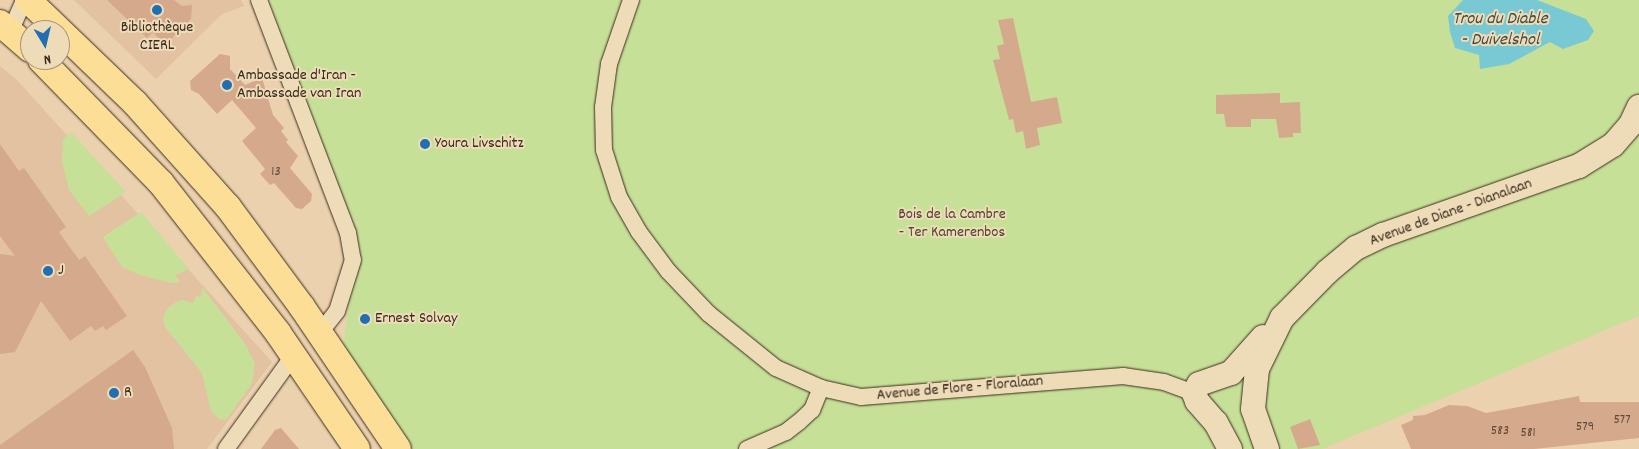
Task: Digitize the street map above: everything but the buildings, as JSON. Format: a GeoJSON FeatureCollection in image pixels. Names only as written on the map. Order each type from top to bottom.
{"type":"FeatureCollection","features":[{"type":"Feature","properties":{"kind":"main road"},"geometry":{"type":"LineString","coordinates":[[28,0],[142,110],[228,207],[320,333],[398,449]]}},
{"type":"Feature","properties":{"kind":"main road"},"geometry":{"type":"LineString","coordinates":[[5,27],[20,41]]}},
{"type":"Feature","properties":{"kind":"main road"},"geometry":{"type":"LineString","coordinates":[[51,70],[161,183],[225,263],[293,356],[356,449]]}},
{"type":"Feature","properties":{"kind":"main road"},"geometry":{"type":"LineString","coordinates":[[293,356],[320,333]]}},
{"type":"Feature","properties":{"kind":"street"},"geometry":{"type":"LineString","coordinates":[[5,27],[24,0]]}},
{"type":"Feature","properties":{"kind":"street"},"geometry":{"type":"LineString","coordinates":[[259,0],[348,233],[352,260],[349,275],[334,318],[320,333]]}},
{"type":"Feature","properties":{"kind":"street","name":"Avenue de Flore - Floralaan"},"geometry":{"type":"LineString","coordinates":[[631,0],[609,64],[603,106],[604,150],[619,197],[638,232],[668,271],[709,314],[776,368],[821,388],[861,397],[898,397],[1123,376],[1164,382],[1194,393]]}},
{"type":"Feature","properties":{"kind":"street","name":"Avenue de Diane - Dianalaan"},"geometry":{"type":"LineString","coordinates":[[1267,449],[1254,409],[1254,388],[1257,369],[1276,326],[1297,300],[1356,248],[1422,220],[1517,190],[1579,166],[1613,145],[1631,124],[1639,107]]}},
{"type":"Feature","properties":{"kind":"street"},"geometry":{"type":"LineString","coordinates":[[1230,449],[1216,422],[1197,401],[1194,393],[1200,384],[1231,373],[1257,342],[1276,326]]}},
{"type":"Feature","properties":{"kind":"street"},"geometry":{"type":"LineString","coordinates":[[226,449],[293,356]]}},
{"type":"Feature","properties":{"kind":"street"},"geometry":{"type":"LineString","coordinates":[[747,449],[786,432],[800,422],[812,410],[821,388]]}},
{"type":"Feature","properties":{"kind":"shaded area"},"geometry":{"type":"Polygon","coordinates":[[[74,0],[241,0],[244,6],[222,14],[156,79],[74,0]]]}},
{"type":"Feature","properties":{"kind":"shaded area"},"geometry":{"type":"Polygon","coordinates":[[[0,66],[18,81],[272,362],[207,449],[0,449],[0,66]]]}},
{"type":"Feature","properties":{"kind":"green space","name":"Bois de la Cambre - Ter Kamerenbos"},"geometry":{"type":"Polygon","coordinates":[[[265,0],[1639,0],[1639,316],[1322,449],[413,449],[342,354],[353,274],[265,0]]]}},
{"type":"Feature","properties":{"kind":"green space"},"geometry":{"type":"Polygon","coordinates":[[[71,132],[126,192],[89,216],[69,190],[62,162],[63,139],[71,132]]]}},
{"type":"Feature","properties":{"kind":"green space"},"geometry":{"type":"Polygon","coordinates":[[[141,212],[189,269],[175,275],[180,282],[172,283],[140,275],[122,267],[103,237],[141,212]]]}},
{"type":"Feature","properties":{"kind":"green space"},"geometry":{"type":"Polygon","coordinates":[[[202,287],[244,342],[255,363],[252,384],[226,420],[219,419],[211,411],[202,373],[165,327],[163,319],[167,309],[176,302],[182,300],[193,303],[196,296],[201,297],[202,287]]]}},
{"type":"Feature","properties":{"kind":"water","name":"Trou du Diable - Duivelshol"},"geometry":{"type":"Polygon","coordinates":[[[1463,0],[1537,0],[1586,19],[1594,31],[1588,40],[1563,49],[1550,42],[1509,64],[1480,69],[1479,55],[1455,48],[1450,32],[1448,16],[1463,0]]]}},
{"type":"Feature","properties":{"kind":"place","name":"Bibliothèque CIERL"},"geometry":{"type":"Point","coordinates":[157,10]}},
{"type":"Feature","properties":{"kind":"place","name":"Ambassade d'Iran - Ambassade van Iran"},"geometry":{"type":"Point","coordinates":[227,85]}},
{"type":"Feature","properties":{"kind":"place","name":"Youra Livschitz"},"geometry":{"type":"Point","coordinates":[425,144]}},
{"type":"Feature","properties":{"kind":"place","name":"J"},"geometry":{"type":"Point","coordinates":[48,271]}},
{"type":"Feature","properties":{"kind":"place","name":"Ernest Solvay"},"geometry":{"type":"Point","coordinates":[365,319]}},
{"type":"Feature","properties":{"kind":"place","name":"R"},"geometry":{"type":"Point","coordinates":[114,393]}}]}
